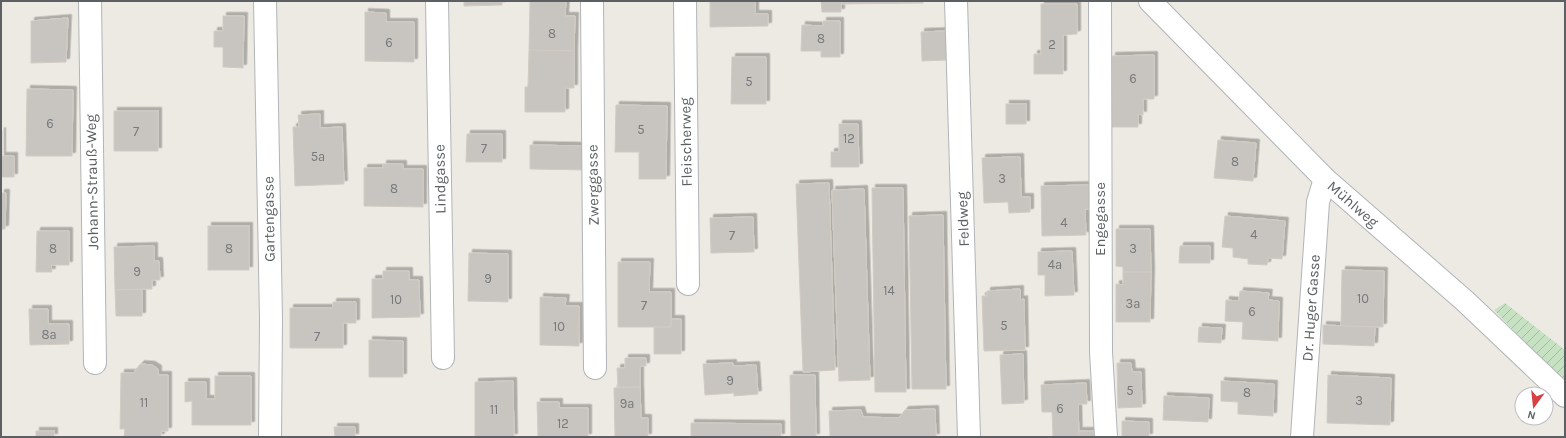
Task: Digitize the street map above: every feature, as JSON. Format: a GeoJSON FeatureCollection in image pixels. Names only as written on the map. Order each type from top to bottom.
{"type":"FeatureCollection","features":[{"type":"Feature","properties":{"kind":"street","name":"Johann-Strauß-Weg"},"geometry":{"type":"LineString","coordinates":[[90,1],[95,363]]}},
{"type":"Feature","properties":{"kind":"street","name":"Gartengasse"},"geometry":{"type":"LineString","coordinates":[[265,1],[271,319],[270,437]]}},
{"type":"Feature","properties":{"kind":"street","name":"Lindgasse"},"geometry":{"type":"LineString","coordinates":[[437,1],[442,358]]}},
{"type":"Feature","properties":{"kind":"street","name":"Zwerggasse"},"geometry":{"type":"LineString","coordinates":[[592,1],[595,368]]}},
{"type":"Feature","properties":{"kind":"street","name":"Fleischerweg"},"geometry":{"type":"LineString","coordinates":[[685,1],[688,284]]}},
{"type":"Feature","properties":{"kind":"street","name":"Feldweg"},"geometry":{"type":"LineString","coordinates":[[956,1],[969,437]]}},
{"type":"Feature","properties":{"kind":"street","name":"Engegasse"},"geometry":{"type":"LineString","coordinates":[[1100,1],[1101,352],[1106,437]]}},
{"type":"Feature","properties":{"kind":"street","name":"Mühlweg"},"geometry":{"type":"LineString","coordinates":[[1150,1],[1325,179],[1465,301],[1565,396]]}},
{"type":"Feature","properties":{"kind":"street","name":"Dr. Huger Gasse"},"geometry":{"type":"LineString","coordinates":[[1302,437],[1318,202],[1325,179]]}},
{"type":"Feature","properties":{"kind":"green space"},"geometry":{"type":"Polygon","coordinates":[[[1505,303],[1565,350],[1565,385],[1494,310],[1505,303]]]}},
{"type":"Feature","properties":{"kind":"building"},"geometry":{"type":"Polygon","coordinates":[[[464,1],[502,1],[502,5],[464,6],[464,1]]]}},
{"type":"Feature","properties":{"kind":"building"},"geometry":{"type":"Polygon","coordinates":[[[530,1],[566,1],[565,16],[575,16],[574,51],[529,50],[530,1]]]}},
{"type":"Feature","properties":{"kind":"building"},"geometry":{"type":"Polygon","coordinates":[[[710,1],[755,1],[755,14],[768,14],[768,26],[710,27],[710,1]]]}},
{"type":"Feature","properties":{"kind":"building"},"geometry":{"type":"Polygon","coordinates":[[[821,1],[923,1],[923,3],[841,4],[841,12],[822,12],[821,1]]]}},
{"type":"Feature","properties":{"kind":"building"},"geometry":{"type":"Polygon","coordinates":[[[1041,4],[1077,4],[1077,34],[1063,35],[1063,74],[1034,74],[1034,54],[1041,54],[1041,4]]]}},
{"type":"Feature","properties":{"kind":"building"},"geometry":{"type":"Polygon","coordinates":[[[365,12],[386,13],[386,22],[414,22],[414,62],[365,61],[365,12]]]}},
{"type":"Feature","properties":{"kind":"building"},"geometry":{"type":"Polygon","coordinates":[[[223,16],[244,16],[243,68],[223,67],[223,47],[214,47],[214,31],[223,31],[223,16]]]}},
{"type":"Feature","properties":{"kind":"building"},"geometry":{"type":"Polygon","coordinates":[[[68,18],[66,62],[31,63],[31,21],[68,18]]]}},
{"type":"Feature","properties":{"kind":"building"},"geometry":{"type":"Polygon","coordinates":[[[823,21],[840,21],[840,57],[821,57],[821,51],[801,51],[802,25],[823,26],[823,21]]]}},
{"type":"Feature","properties":{"kind":"building"},"geometry":{"type":"Polygon","coordinates":[[[947,31],[948,60],[922,61],[921,32],[947,31]]]}},
{"type":"Feature","properties":{"kind":"building"},"geometry":{"type":"Polygon","coordinates":[[[529,50],[574,51],[574,88],[565,88],[565,112],[525,112],[525,87],[528,87],[529,50]]]}},
{"type":"Feature","properties":{"kind":"building"},"geometry":{"type":"Polygon","coordinates":[[[1154,55],[1154,99],[1143,99],[1143,115],[1138,114],[1138,127],[1112,127],[1112,56],[1154,55]]]}},
{"type":"Feature","properties":{"kind":"building"},"geometry":{"type":"Polygon","coordinates":[[[732,57],[766,57],[766,104],[731,104],[732,57]]]}},
{"type":"Feature","properties":{"kind":"building"},"geometry":{"type":"Polygon","coordinates":[[[27,89],[73,90],[72,156],[26,156],[27,89]]]}},
{"type":"Feature","properties":{"kind":"building"},"geometry":{"type":"Polygon","coordinates":[[[1006,104],[1026,104],[1026,124],[1006,124],[1006,104]]]}},
{"type":"Feature","properties":{"kind":"building"},"geometry":{"type":"Polygon","coordinates":[[[616,105],[667,106],[666,179],[639,179],[639,152],[615,152],[616,105]]]}},
{"type":"Feature","properties":{"kind":"building"},"geometry":{"type":"Polygon","coordinates":[[[114,111],[158,111],[158,151],[114,151],[114,111]]]}},
{"type":"Feature","properties":{"kind":"building"},"geometry":{"type":"Polygon","coordinates":[[[320,114],[320,128],[342,127],[344,184],[295,186],[293,127],[299,127],[298,115],[320,114]]]}},
{"type":"Feature","properties":{"kind":"building"},"geometry":{"type":"Polygon","coordinates":[[[839,124],[858,124],[859,167],[831,167],[831,152],[839,152],[839,124]]]}},
{"type":"Feature","properties":{"kind":"building"},"geometry":{"type":"Polygon","coordinates":[[[1,131],[2,156],[14,156],[14,177],[1,177],[1,131]]]}},
{"type":"Feature","properties":{"kind":"building"},"geometry":{"type":"Polygon","coordinates":[[[467,134],[502,134],[502,162],[466,162],[467,134]]]}},
{"type":"Feature","properties":{"kind":"building"},"geometry":{"type":"Polygon","coordinates":[[[1218,140],[1256,143],[1253,181],[1214,178],[1218,140]]]}},
{"type":"Feature","properties":{"kind":"building"},"geometry":{"type":"Polygon","coordinates":[[[530,145],[585,146],[585,170],[530,169],[530,145]]]}},
{"type":"Feature","properties":{"kind":"building"},"geometry":{"type":"Polygon","coordinates":[[[1020,157],[1021,197],[1030,197],[1030,212],[1009,213],[1008,202],[984,203],[982,158],[1020,157]]]}},
{"type":"Feature","properties":{"kind":"building"},"geometry":{"type":"Polygon","coordinates":[[[383,164],[403,164],[403,169],[423,169],[423,207],[364,206],[364,168],[383,168],[383,164]]]}},
{"type":"Feature","properties":{"kind":"building"},"geometry":{"type":"Polygon","coordinates":[[[829,183],[835,370],[803,372],[796,184],[829,183]]]}},
{"type":"Feature","properties":{"kind":"building"},"geometry":{"type":"Polygon","coordinates":[[[1091,185],[1091,209],[1085,209],[1086,235],[1042,236],[1041,186],[1091,185]]]}},
{"type":"Feature","properties":{"kind":"building"},"geometry":{"type":"Polygon","coordinates":[[[872,188],[903,188],[906,392],[875,392],[872,188]]]}},
{"type":"Feature","properties":{"kind":"building"},"geometry":{"type":"Polygon","coordinates":[[[864,189],[870,380],[839,381],[832,190],[864,189]]]}},
{"type":"Feature","properties":{"kind":"building"},"geometry":{"type":"Polygon","coordinates":[[[1,193],[6,193],[5,229],[1,229],[1,193]]]}},
{"type":"Feature","properties":{"kind":"building"},"geometry":{"type":"Polygon","coordinates":[[[943,215],[946,389],[912,389],[909,216],[943,215]]]}},
{"type":"Feature","properties":{"kind":"building"},"geometry":{"type":"Polygon","coordinates":[[[1225,216],[1285,221],[1282,259],[1268,258],[1267,265],[1248,264],[1248,259],[1233,257],[1233,248],[1222,247],[1225,216]]]}},
{"type":"Feature","properties":{"kind":"building"},"geometry":{"type":"Polygon","coordinates":[[[753,217],[754,252],[711,253],[710,218],[753,217]]]}},
{"type":"Feature","properties":{"kind":"building"},"geometry":{"type":"Polygon","coordinates":[[[208,226],[249,226],[249,270],[208,270],[208,226]]]}},
{"type":"Feature","properties":{"kind":"building"},"geometry":{"type":"Polygon","coordinates":[[[1116,229],[1150,229],[1151,272],[1123,272],[1123,267],[1116,266],[1116,229]]]}},
{"type":"Feature","properties":{"kind":"building"},"geometry":{"type":"Polygon","coordinates":[[[37,231],[69,231],[69,265],[51,265],[52,272],[36,272],[37,231]]]}},
{"type":"Feature","properties":{"kind":"building"},"geometry":{"type":"Polygon","coordinates":[[[154,246],[154,261],[159,261],[160,280],[152,280],[152,289],[115,290],[114,247],[154,246]]]}},
{"type":"Feature","properties":{"kind":"building"},"geometry":{"type":"Polygon","coordinates":[[[1180,246],[1210,246],[1210,263],[1179,263],[1180,246]]]}},
{"type":"Feature","properties":{"kind":"building"},"geometry":{"type":"Polygon","coordinates":[[[1072,251],[1074,295],[1045,296],[1045,275],[1038,275],[1038,252],[1072,251]]]}},
{"type":"Feature","properties":{"kind":"building"},"geometry":{"type":"Polygon","coordinates":[[[469,253],[508,254],[508,302],[468,301],[469,253]]]}},
{"type":"Feature","properties":{"kind":"building"},"geometry":{"type":"Polygon","coordinates":[[[618,262],[650,262],[649,292],[671,292],[671,327],[618,327],[618,262]]]}},
{"type":"Feature","properties":{"kind":"building"},"geometry":{"type":"Polygon","coordinates":[[[1342,270],[1384,271],[1383,327],[1341,326],[1342,270]]]}},
{"type":"Feature","properties":{"kind":"building"},"geometry":{"type":"Polygon","coordinates":[[[383,271],[409,271],[409,280],[419,280],[420,317],[372,318],[372,279],[383,279],[383,271]]]}},
{"type":"Feature","properties":{"kind":"building"},"geometry":{"type":"Polygon","coordinates":[[[1123,272],[1151,272],[1150,322],[1116,322],[1116,284],[1123,285],[1123,272]]]}},
{"type":"Feature","properties":{"kind":"building"},"geometry":{"type":"Polygon","coordinates":[[[142,289],[142,316],[116,316],[115,290],[142,289]]]}},
{"type":"Feature","properties":{"kind":"building"},"geometry":{"type":"Polygon","coordinates":[[[1020,289],[1020,300],[1024,299],[1025,350],[984,351],[982,296],[987,296],[987,291],[1020,289]]]}},
{"type":"Feature","properties":{"kind":"building"},"geometry":{"type":"Polygon","coordinates":[[[1240,291],[1269,293],[1268,300],[1279,301],[1278,341],[1242,339],[1243,322],[1225,321],[1226,300],[1239,301],[1240,291]]]}},
{"type":"Feature","properties":{"kind":"building"},"geometry":{"type":"Polygon","coordinates":[[[540,297],[566,298],[565,306],[579,306],[579,346],[540,345],[540,297]]]}},
{"type":"Feature","properties":{"kind":"building"},"geometry":{"type":"Polygon","coordinates":[[[333,302],[356,302],[356,323],[343,323],[343,348],[290,348],[290,308],[333,308],[333,302]]]}},
{"type":"Feature","properties":{"kind":"building"},"geometry":{"type":"Polygon","coordinates":[[[29,309],[48,309],[48,324],[69,324],[69,344],[30,345],[29,309]]]}},
{"type":"Feature","properties":{"kind":"building"},"geometry":{"type":"Polygon","coordinates":[[[671,319],[681,319],[681,354],[654,354],[654,327],[671,327],[671,319]]]}},
{"type":"Feature","properties":{"kind":"building"},"geometry":{"type":"Polygon","coordinates":[[[1323,325],[1375,327],[1374,346],[1323,344],[1323,325]]]}},
{"type":"Feature","properties":{"kind":"building"},"geometry":{"type":"Polygon","coordinates":[[[1199,327],[1222,328],[1221,343],[1198,342],[1199,327]]]}},
{"type":"Feature","properties":{"kind":"building"},"geometry":{"type":"Polygon","coordinates":[[[369,340],[403,341],[403,377],[369,377],[369,340]]]}},
{"type":"Feature","properties":{"kind":"building"},"geometry":{"type":"Polygon","coordinates":[[[1023,354],[1024,403],[1002,404],[1000,355],[1023,354]]]}},
{"type":"Feature","properties":{"kind":"building"},"geometry":{"type":"Polygon","coordinates":[[[625,358],[646,358],[646,366],[640,366],[640,387],[618,387],[617,368],[625,368],[625,358]]]}},
{"type":"Feature","properties":{"kind":"building"},"geometry":{"type":"Polygon","coordinates":[[[733,363],[733,366],[756,365],[758,394],[734,396],[734,393],[705,395],[703,364],[733,363]]]}},
{"type":"Feature","properties":{"kind":"building"},"geometry":{"type":"Polygon","coordinates":[[[1117,363],[1131,363],[1132,372],[1141,372],[1142,407],[1118,408],[1117,363]]]}},
{"type":"Feature","properties":{"kind":"building"},"geometry":{"type":"Polygon","coordinates":[[[141,364],[152,365],[158,369],[158,375],[168,375],[168,431],[161,431],[161,437],[124,437],[125,429],[120,429],[121,373],[134,373],[141,364]]]}},
{"type":"Feature","properties":{"kind":"building"},"geometry":{"type":"Polygon","coordinates":[[[790,375],[815,375],[816,437],[791,437],[790,375]]]}},
{"type":"Feature","properties":{"kind":"building"},"geometry":{"type":"Polygon","coordinates":[[[1328,375],[1391,378],[1390,425],[1327,423],[1328,375]]]}},
{"type":"Feature","properties":{"kind":"building"},"geometry":{"type":"Polygon","coordinates":[[[215,376],[251,376],[251,425],[192,425],[192,401],[185,402],[185,382],[206,382],[206,399],[215,399],[215,376]]]}},
{"type":"Feature","properties":{"kind":"building"},"geometry":{"type":"Polygon","coordinates":[[[513,381],[514,437],[475,437],[475,382],[513,381]]]}},
{"type":"Feature","properties":{"kind":"building"},"geometry":{"type":"Polygon","coordinates":[[[1221,381],[1274,384],[1273,416],[1238,414],[1238,402],[1221,401],[1221,381]]]}},
{"type":"Feature","properties":{"kind":"building"},"geometry":{"type":"Polygon","coordinates":[[[1086,383],[1087,404],[1078,404],[1079,437],[1053,437],[1052,412],[1042,412],[1041,385],[1086,383]]]}},
{"type":"Feature","properties":{"kind":"building"},"geometry":{"type":"Polygon","coordinates":[[[640,387],[641,418],[648,418],[648,437],[615,437],[614,388],[640,387]]]}},
{"type":"Feature","properties":{"kind":"building"},"geometry":{"type":"Polygon","coordinates":[[[1164,396],[1209,398],[1208,422],[1163,420],[1164,396]]]}},
{"type":"Feature","properties":{"kind":"building"},"geometry":{"type":"Polygon","coordinates":[[[537,402],[559,402],[559,408],[588,408],[588,437],[538,437],[537,402]]]}},
{"type":"Feature","properties":{"kind":"building"},"geometry":{"type":"Polygon","coordinates":[[[935,409],[936,437],[830,437],[829,411],[861,410],[863,417],[899,418],[905,410],[935,409]]]}},
{"type":"Feature","properties":{"kind":"building"},"geometry":{"type":"Polygon","coordinates":[[[1122,421],[1149,422],[1149,437],[1122,437],[1122,421]]]}},
{"type":"Feature","properties":{"kind":"building"},"geometry":{"type":"Polygon","coordinates":[[[691,423],[781,424],[781,437],[691,437],[691,423]]]}},
{"type":"Feature","properties":{"kind":"building"},"geometry":{"type":"Polygon","coordinates":[[[334,427],[355,427],[355,437],[335,437],[334,427]]]}},
{"type":"Feature","properties":{"kind":"building"},"geometry":{"type":"Polygon","coordinates":[[[36,431],[54,431],[54,437],[36,437],[36,431]]]}},
{"type":"Feature","properties":{"kind":"building"},"geometry":{"type":"Polygon","coordinates":[[[1079,431],[1100,431],[1100,437],[1079,437],[1079,431]]]}}]}
